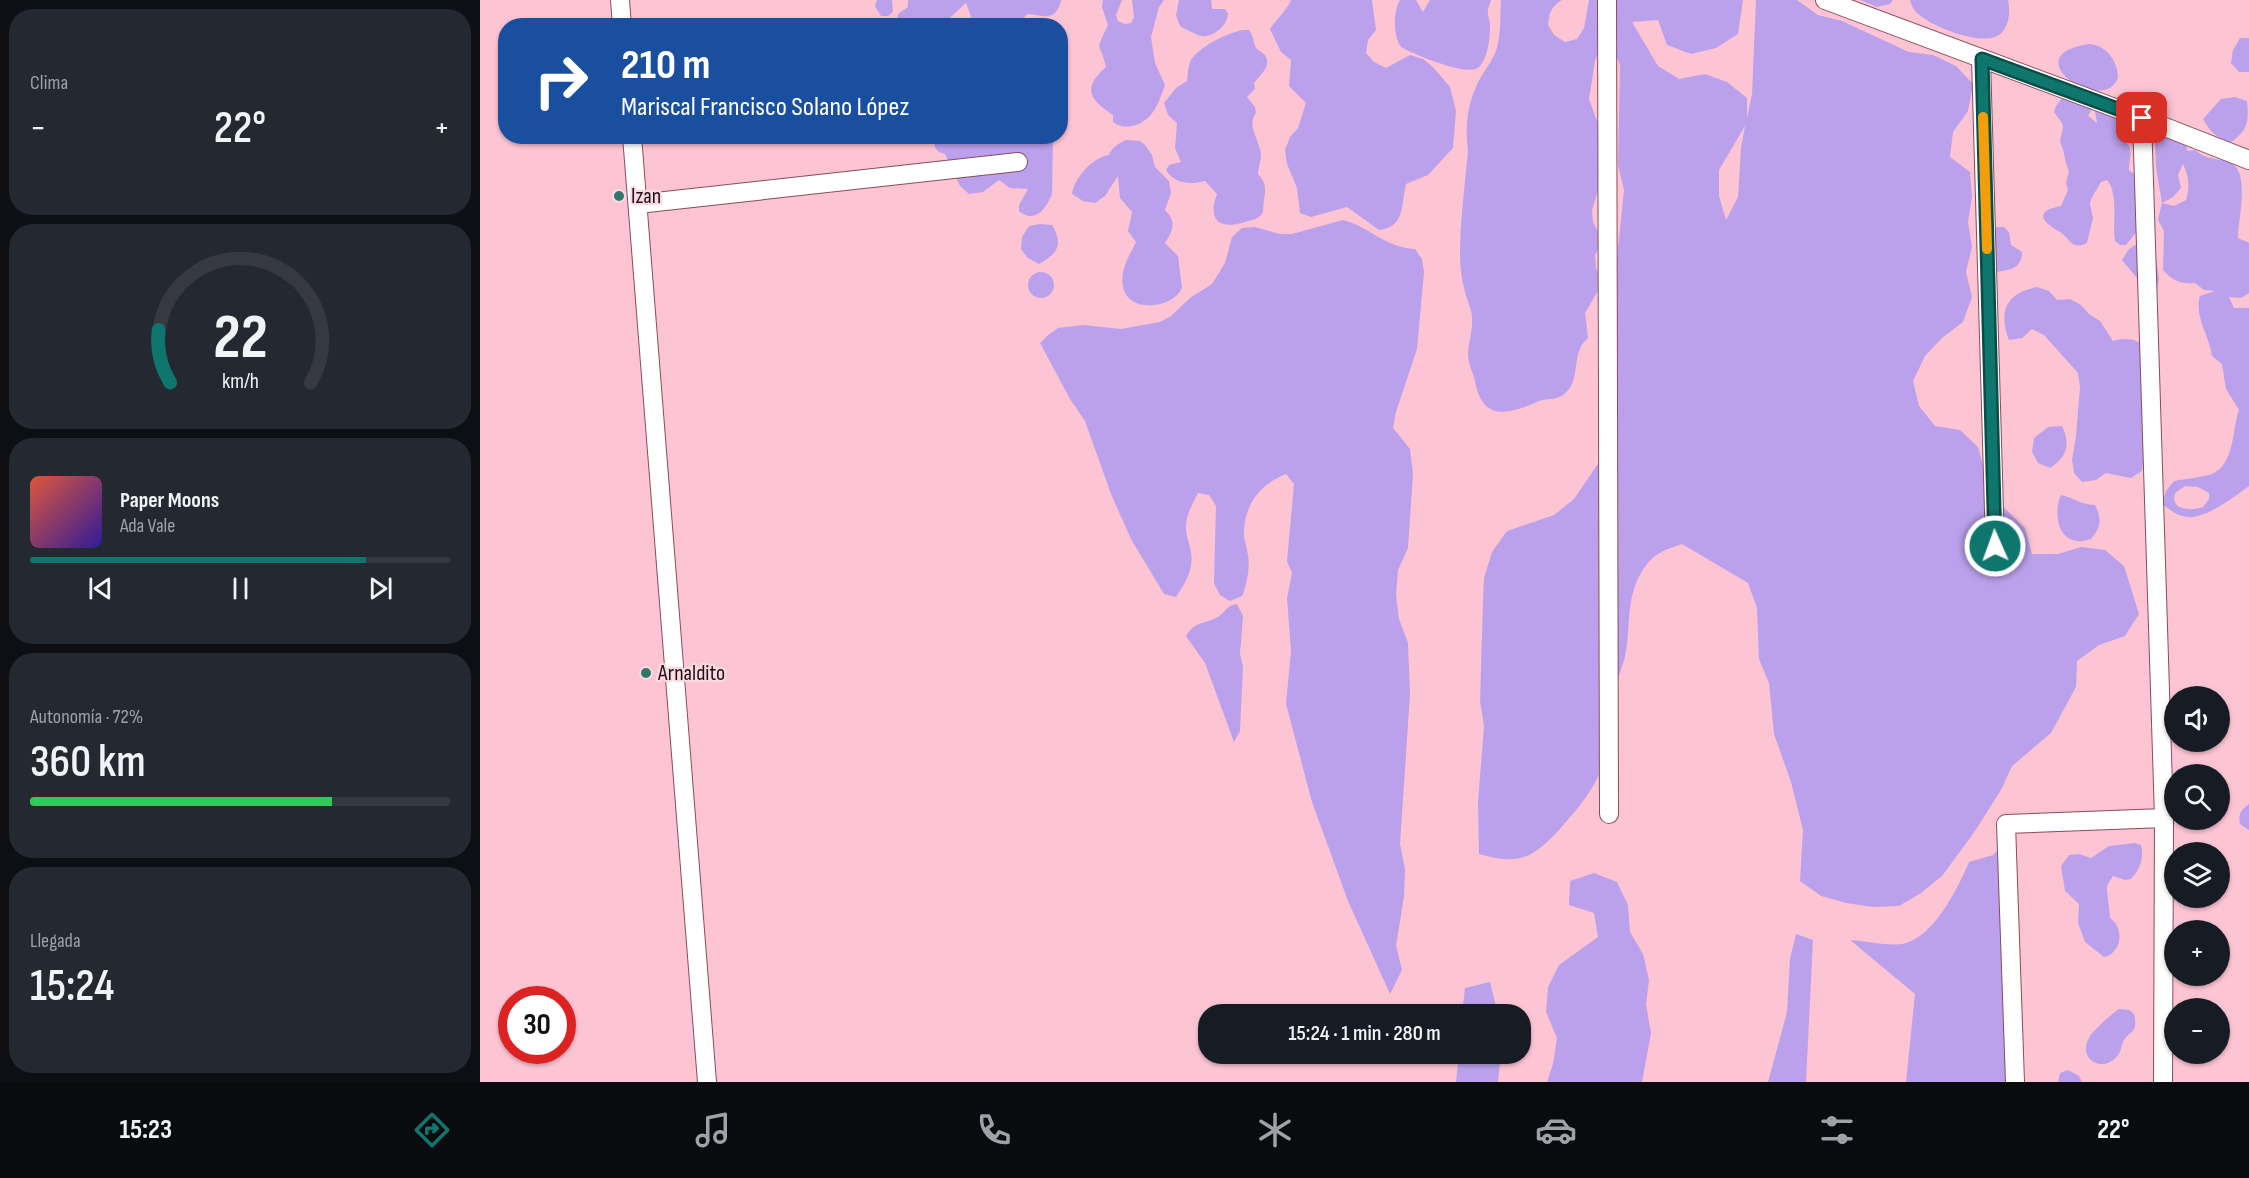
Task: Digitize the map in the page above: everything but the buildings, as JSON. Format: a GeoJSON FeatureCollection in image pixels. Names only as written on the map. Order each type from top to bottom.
{"type":"FeatureCollection","features":[{"type":"Feature","properties":{"kind":"street"},"geometry":{"type":"LineString","coordinates":[[620,0],[621,18]]}},
{"type":"Feature","properties":{"kind":"street"},"geometry":{"type":"LineString","coordinates":[[1607,0],[1608,814]]}},
{"type":"Feature","properties":{"kind":"street"},"geometry":{"type":"LineString","coordinates":[[1825,0],[2249,160]]}},
{"type":"Feature","properties":{"kind":"street"},"geometry":{"type":"LineString","coordinates":[[1982,59],[1995,546]]}},
{"type":"Feature","properties":{"kind":"street"},"geometry":{"type":"LineString","coordinates":[[2142,118],[2164,818],[2163,1082]]}},
{"type":"Feature","properties":{"kind":"street"},"geometry":{"type":"LineString","coordinates":[[633,144],[676,716],[707,1082]]}},
{"type":"Feature","properties":{"kind":"street"},"geometry":{"type":"LineString","coordinates":[[638,204],[1018,162]]}},
{"type":"Feature","properties":{"kind":"street"},"geometry":{"type":"LineString","coordinates":[[2015,1082],[2006,824],[2164,818]]}},
{"type":"Feature","properties":{"kind":"shaded area"},"geometry":{"type":"Polygon","coordinates":[[[877,0],[892,0],[893,12],[888,16],[881,16],[875,6],[877,0]]]}},
{"type":"Feature","properties":{"kind":"shaded area"},"geometry":{"type":"Polygon","coordinates":[[[908,0],[1061,0],[1052,15],[1027,14],[1024,18],[971,18],[966,3],[950,18],[897,18],[898,14],[908,7],[908,0]]]}},
{"type":"Feature","properties":{"kind":"shaded area"},"geometry":{"type":"Polygon","coordinates":[[[1103,0],[1122,0],[1116,15],[1118,21],[1125,24],[1131,23],[1134,17],[1132,0],[1164,0],[1159,7],[1151,37],[1155,63],[1165,85],[1151,114],[1136,125],[1124,127],[1113,122],[1113,115],[1098,104],[1092,93],[1091,87],[1094,81],[1106,67],[1099,47],[1108,25],[1102,7],[1103,0]]]}},
{"type":"Feature","properties":{"kind":"shaded area"},"geometry":{"type":"Polygon","coordinates":[[[1179,0],[1211,0],[1212,9],[1225,9],[1228,14],[1225,23],[1215,33],[1206,36],[1200,36],[1180,26],[1176,15],[1179,0]]]}},
{"type":"Feature","properties":{"kind":"shaded area"},"geometry":{"type":"Polygon","coordinates":[[[1291,0],[1372,0],[1376,30],[1368,40],[1366,53],[1374,62],[1386,68],[1410,55],[1423,59],[1450,87],[1456,111],[1453,148],[1428,175],[1406,184],[1398,220],[1387,228],[1379,230],[1347,207],[1311,217],[1300,213],[1297,188],[1287,164],[1285,150],[1290,137],[1298,128],[1306,103],[1289,86],[1291,60],[1281,52],[1270,29],[1291,0]]]}},
{"type":"Feature","properties":{"kind":"shaded area"},"geometry":{"type":"Polygon","coordinates":[[[1400,0],[1416,0],[1423,12],[1430,0],[1491,0],[1488,11],[1490,34],[1488,46],[1485,58],[1479,67],[1474,70],[1465,70],[1417,55],[1401,47],[1396,37],[1395,24],[1400,0]]]}},
{"type":"Feature","properties":{"kind":"shaded area"},"geometry":{"type":"Polygon","coordinates":[[[1501,0],[1562,0],[1551,11],[1548,25],[1554,35],[1565,42],[1577,39],[1584,28],[1589,0],[1608,0],[1608,24],[1616,0],[1743,0],[1738,34],[1716,48],[1691,54],[1667,45],[1658,20],[1632,22],[1658,66],[1679,79],[1705,74],[1727,82],[1747,98],[1747,118],[1752,94],[1756,0],[1797,0],[1818,15],[1842,21],[1909,52],[1933,55],[1956,66],[1973,84],[1968,111],[1953,132],[1950,157],[1970,172],[1972,197],[1968,222],[1972,247],[1966,272],[1972,297],[1963,322],[1942,338],[1925,356],[1913,381],[1919,406],[1935,426],[1960,430],[1978,447],[1991,495],[2025,528],[2032,554],[2058,554],[2081,547],[2105,550],[2124,566],[2139,614],[2125,636],[2099,645],[2077,661],[2076,687],[2051,733],[2012,766],[2001,790],[1973,834],[1942,876],[1921,893],[1899,906],[1873,907],[1846,903],[1821,896],[1800,881],[1803,830],[1791,782],[1774,734],[1769,683],[1759,659],[1757,608],[1748,583],[1682,544],[1663,551],[1648,562],[1636,584],[1631,603],[1625,658],[1611,703],[1606,753],[1594,785],[1559,830],[1532,854],[1504,859],[1479,854],[1478,802],[1484,726],[1480,701],[1484,578],[1492,552],[1507,531],[1554,515],[1574,499],[1602,458],[1609,337],[1624,190],[1618,165],[1620,66],[1607,27],[1595,61],[1589,99],[1598,124],[1599,187],[1592,210],[1593,222],[1601,244],[1595,255],[1596,268],[1601,279],[1598,291],[1585,313],[1588,338],[1578,355],[1574,379],[1563,395],[1506,412],[1490,409],[1478,394],[1468,358],[1472,315],[1461,274],[1460,243],[1469,110],[1478,82],[1498,45],[1501,0]],[[1745,126],[1719,170],[1719,196],[1726,220],[1738,197],[1741,148],[1745,126]]]}},
{"type":"Feature","properties":{"kind":"shaded area"},"geometry":{"type":"Polygon","coordinates":[[[1860,0],[1893,0],[1890,4],[1877,7],[1860,0]]]}},
{"type":"Feature","properties":{"kind":"shaded area"},"geometry":{"type":"Polygon","coordinates":[[[1910,0],[2008,0],[2009,16],[2000,34],[1986,39],[1976,38],[1931,23],[1916,12],[1910,0]]]}},
{"type":"Feature","properties":{"kind":"shaded area"},"geometry":{"type":"Polygon","coordinates":[[[1249,30],[1252,34],[1256,48],[1264,54],[1267,62],[1267,66],[1254,83],[1255,89],[1247,97],[1255,107],[1256,113],[1252,123],[1261,155],[1258,174],[1264,183],[1265,192],[1261,216],[1229,225],[1223,224],[1215,217],[1214,203],[1217,194],[1205,181],[1194,183],[1178,181],[1166,170],[1169,165],[1181,162],[1175,148],[1177,123],[1168,115],[1164,103],[1176,88],[1187,81],[1190,62],[1199,51],[1222,37],[1249,30]]]}},
{"type":"Feature","properties":{"kind":"shaded area"},"geometry":{"type":"Polygon","coordinates":[[[2240,38],[2249,38],[2249,72],[2239,72],[2231,63],[2233,50],[2240,38]]]}},
{"type":"Feature","properties":{"kind":"shaded area"},"geometry":{"type":"Polygon","coordinates":[[[2089,44],[2106,51],[2116,66],[2118,78],[2109,88],[2096,91],[2082,87],[2069,80],[2060,70],[2059,59],[2068,50],[2089,44]]]}},
{"type":"Feature","properties":{"kind":"shaded area"},"geometry":{"type":"Polygon","coordinates":[[[2064,96],[2091,104],[2088,116],[2097,123],[2095,111],[2098,106],[2140,120],[2137,138],[2125,142],[2130,148],[2129,170],[2137,179],[2138,230],[2126,245],[2120,245],[2115,241],[2113,193],[2107,180],[2101,182],[2091,199],[2093,218],[2087,243],[2074,245],[2043,217],[2046,211],[2061,206],[2068,190],[2066,183],[2069,171],[2060,142],[2063,126],[2054,112],[2064,96]]]}},
{"type":"Feature","properties":{"kind":"shaded area"},"geometry":{"type":"Polygon","coordinates":[[[2235,97],[2247,101],[2248,114],[2241,134],[2231,142],[2214,134],[2203,119],[2221,99],[2235,97]]]}},
{"type":"Feature","properties":{"kind":"shaded area"},"geometry":{"type":"Polygon","coordinates":[[[2163,131],[2186,139],[2187,151],[2195,150],[2206,157],[2234,165],[2241,180],[2242,189],[2238,238],[2249,243],[2249,293],[2241,298],[2229,297],[2234,308],[2249,308],[2249,486],[2219,506],[2195,517],[2180,515],[2162,504],[2166,491],[2174,481],[2212,474],[2219,469],[2229,454],[2239,410],[2226,389],[2222,364],[2212,356],[2200,319],[2200,296],[2215,291],[2204,290],[2195,283],[2177,281],[2163,270],[2164,231],[2158,220],[2162,203],[2156,167],[2155,142],[2163,131]],[[2183,164],[2178,175],[2181,188],[2173,197],[2162,203],[2174,206],[2186,200],[2188,182],[2183,164]],[[2185,486],[2175,493],[2174,499],[2178,506],[2188,509],[2203,507],[2209,499],[2209,493],[2198,487],[2185,486]]]}},
{"type":"Feature","properties":{"kind":"shaded area"},"geometry":{"type":"Polygon","coordinates":[[[1126,140],[1140,141],[1145,145],[1152,155],[1155,167],[1169,181],[1171,193],[1165,210],[1171,218],[1172,226],[1165,243],[1178,256],[1182,288],[1177,295],[1160,304],[1141,304],[1133,301],[1126,295],[1123,286],[1124,269],[1136,242],[1128,231],[1132,212],[1120,198],[1118,176],[1105,196],[1095,203],[1083,201],[1072,194],[1076,181],[1085,169],[1109,155],[1116,146],[1126,140]]]}},
{"type":"Feature","properties":{"kind":"shaded area"},"geometry":{"type":"Polygon","coordinates":[[[935,144],[1053,144],[1052,194],[1047,205],[1039,213],[1030,216],[1019,211],[1019,205],[1028,189],[1010,188],[999,180],[983,192],[969,194],[960,186],[945,154],[935,148],[935,144]]]}},
{"type":"Feature","properties":{"kind":"shaded area"},"geometry":{"type":"Polygon","coordinates":[[[1343,220],[1362,227],[1394,245],[1415,249],[1422,259],[1424,272],[1417,349],[1393,428],[1410,449],[1413,474],[1408,548],[1398,570],[1396,595],[1399,619],[1408,643],[1410,694],[1400,844],[1405,869],[1404,896],[1396,946],[1402,970],[1390,994],[1348,901],[1312,802],[1286,704],[1291,651],[1287,598],[1292,573],[1287,561],[1294,484],[1286,474],[1269,483],[1251,503],[1244,531],[1249,560],[1247,581],[1242,596],[1230,601],[1220,595],[1214,583],[1216,506],[1209,495],[1198,493],[1186,524],[1192,559],[1190,571],[1176,597],[1164,594],[1131,539],[1111,494],[1085,421],[1070,399],[1040,343],[1058,328],[1083,325],[1121,329],[1160,322],[1171,316],[1190,298],[1212,284],[1225,263],[1232,237],[1242,228],[1255,227],[1280,234],[1292,234],[1343,220]]]}},
{"type":"Feature","properties":{"kind":"shaded area"},"geometry":{"type":"Polygon","coordinates":[[[1052,225],[1058,243],[1054,253],[1039,264],[1028,258],[1021,249],[1022,237],[1029,226],[1052,225]]]}},
{"type":"Feature","properties":{"kind":"shaded area"},"geometry":{"type":"Polygon","coordinates":[[[1994,227],[2004,227],[2009,232],[2011,245],[2022,252],[2020,262],[2014,268],[1996,272],[1994,227]]]}},
{"type":"Feature","properties":{"kind":"shaded area"},"geometry":{"type":"Polygon","coordinates":[[[2140,242],[2155,252],[2159,278],[2157,290],[2148,298],[2138,291],[2137,278],[2122,260],[2129,249],[2140,242]]]}},
{"type":"Feature","properties":{"kind":"shaded area"},"geometry":{"type":"Polygon","coordinates":[[[1041,272],[1050,276],[1054,285],[1050,294],[1041,298],[1032,294],[1028,285],[1032,276],[1041,272]]]}},
{"type":"Feature","properties":{"kind":"shaded area"},"geometry":{"type":"Polygon","coordinates":[[[2037,287],[2049,291],[2057,300],[2070,299],[2081,305],[2100,321],[2113,341],[2132,340],[2148,348],[2147,432],[2142,471],[2131,478],[2106,473],[2096,480],[2082,482],[2074,473],[2072,460],[2080,387],[2078,373],[2044,335],[2032,329],[2022,338],[2009,340],[2004,320],[2007,305],[2012,299],[2026,290],[2037,287]]]}},
{"type":"Feature","properties":{"kind":"shaded area"},"geometry":{"type":"Polygon","coordinates":[[[2062,426],[2067,444],[2064,455],[2050,468],[2038,463],[2032,452],[2034,438],[2048,427],[2062,426]]]}},
{"type":"Feature","properties":{"kind":"shaded area"},"geometry":{"type":"Polygon","coordinates":[[[2061,495],[2095,505],[2099,523],[2091,539],[2077,541],[2065,535],[2057,515],[2061,495]]]}},
{"type":"Feature","properties":{"kind":"shaded area"},"geometry":{"type":"Polygon","coordinates":[[[1237,604],[1243,616],[1240,654],[1243,667],[1240,731],[1234,742],[1205,663],[1186,636],[1196,626],[1216,618],[1230,606],[1237,604]]]}},
{"type":"Feature","properties":{"kind":"shaded area"},"geometry":{"type":"Polygon","coordinates":[[[2249,804],[2249,830],[2240,824],[2239,818],[2242,810],[2249,804]]]}},
{"type":"Feature","properties":{"kind":"shaded area"},"geometry":{"type":"Polygon","coordinates":[[[2135,843],[2141,845],[2142,850],[2142,859],[2137,871],[2131,879],[2125,880],[2113,876],[2107,886],[2110,918],[2118,928],[2119,940],[2115,951],[2104,957],[2085,942],[2078,923],[2079,904],[2065,891],[2061,866],[2069,855],[2079,854],[2091,858],[2109,846],[2135,843]]]}},
{"type":"Feature","properties":{"kind":"shaded area"},"geometry":{"type":"Polygon","coordinates":[[[1999,849],[2014,1082],[1906,1082],[1915,994],[1850,940],[1902,944],[1913,940],[1924,933],[1943,911],[1969,862],[1993,855],[1999,849]]]}},
{"type":"Feature","properties":{"kind":"shaded area"},"geometry":{"type":"Polygon","coordinates":[[[1594,873],[1617,882],[1628,905],[1630,932],[1643,954],[1649,980],[1646,1005],[1651,1033],[1642,1082],[1547,1082],[1553,1064],[1557,1038],[1546,1012],[1548,987],[1559,965],[1598,937],[1594,913],[1569,905],[1570,881],[1594,873]]]}},
{"type":"Feature","properties":{"kind":"shaded area"},"geometry":{"type":"Polygon","coordinates":[[[1796,934],[1813,940],[1806,1082],[1768,1082],[1787,1012],[1790,959],[1796,934]]]}},
{"type":"Feature","properties":{"kind":"shaded area"},"geometry":{"type":"Polygon","coordinates":[[[1490,982],[1496,1004],[1463,1004],[1465,988],[1490,982]]]}},
{"type":"Feature","properties":{"kind":"shaded area"},"geometry":{"type":"Polygon","coordinates":[[[2119,1009],[2129,1010],[2134,1014],[2133,1031],[2125,1038],[2119,1053],[2112,1061],[2105,1064],[2093,1062],[2086,1052],[2089,1038],[2119,1009]]]}},
{"type":"Feature","properties":{"kind":"shaded area"},"geometry":{"type":"Polygon","coordinates":[[[1458,1064],[1500,1064],[1498,1082],[1456,1082],[1458,1064]]]}},
{"type":"Feature","properties":{"kind":"shaded area"},"geometry":{"type":"Polygon","coordinates":[[[2068,1070],[2079,1076],[2082,1082],[2058,1082],[2060,1073],[2068,1070]]]}},
{"type":"Feature","properties":{"kind":"slow traffic"},"geometry":{"type":"LineString","coordinates":[[1983,117],[1987,249]]}},
{"type":"Feature","properties":{"kind":"place","name":"Izan"},"geometry":{"type":"Point","coordinates":[619,196]}},
{"type":"Feature","properties":{"kind":"place","name":"Arnaldito"},"geometry":{"type":"Point","coordinates":[646,673]}},
{"type":"Feature","properties":{"kind":"route"},"geometry":{"type":"LineString","coordinates":[[1995,546],[1982,59],[2142,118]]}}]}
